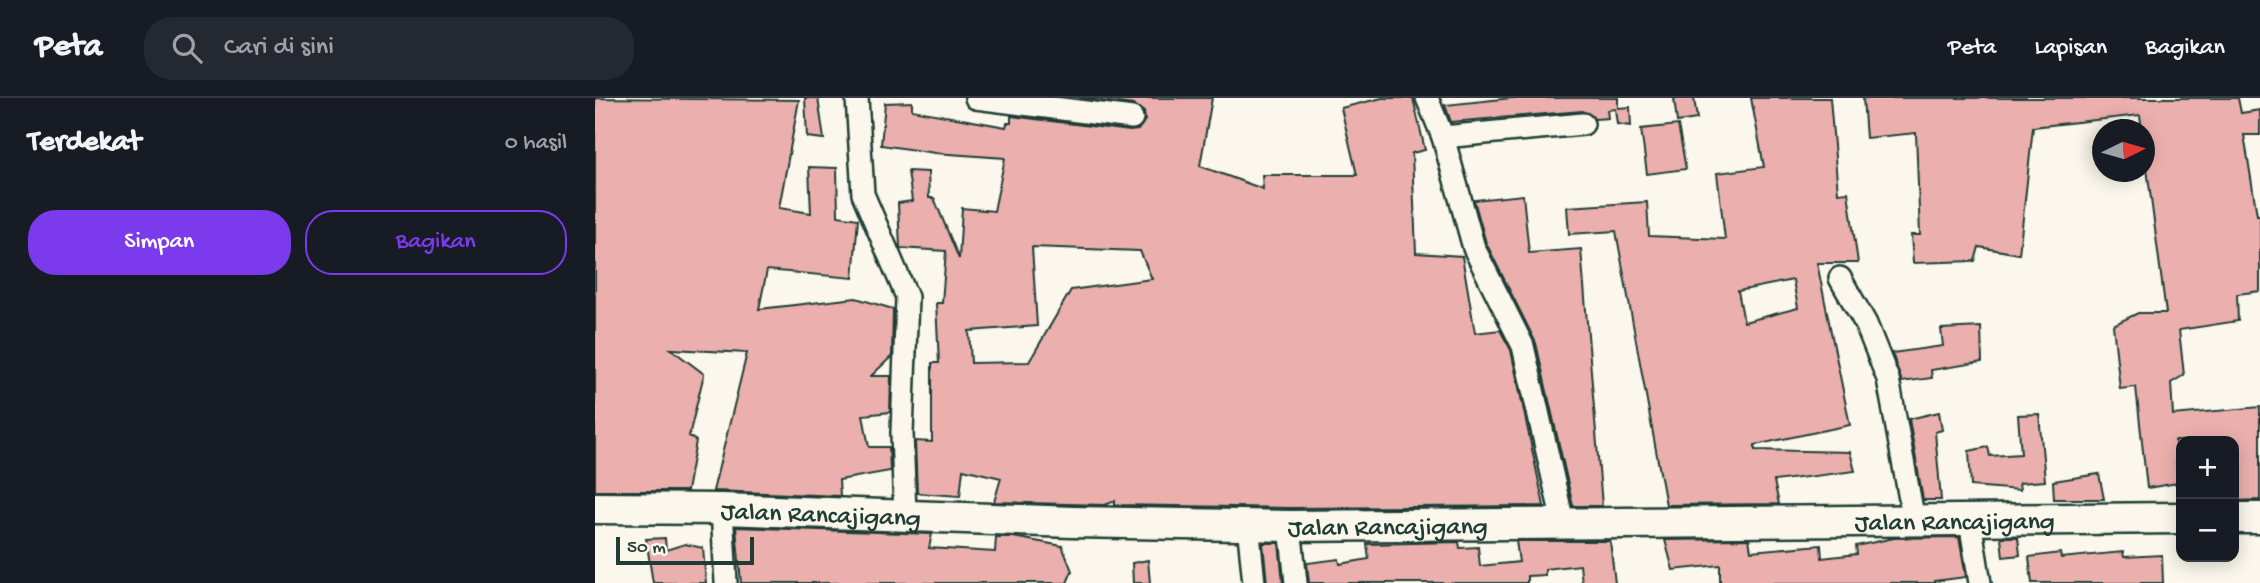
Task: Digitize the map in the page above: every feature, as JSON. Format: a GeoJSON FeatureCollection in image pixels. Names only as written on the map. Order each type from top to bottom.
{"type":"FeatureCollection","features":[{"type":"Feature","properties":{"kind":"main road","name":"Jalan Rancajigang"},"geometry":{"type":"LineString","coordinates":[[595,508],[722,509],[1073,522],[1290,526],[2176,519]]}},
{"type":"Feature","properties":{"kind":"main road"},"geometry":{"type":"LineString","coordinates":[[2239,518],[2260,518]]}},
{"type":"Feature","properties":{"kind":"street"},"geometry":{"type":"LineString","coordinates":[[857,98],[863,194],[907,298],[902,433],[905,514]]}},
{"type":"Feature","properties":{"kind":"street"},"geometry":{"type":"LineString","coordinates":[[976,98],[1132,118]]}},
{"type":"Feature","properties":{"kind":"street"},"geometry":{"type":"LineString","coordinates":[[1427,98],[1443,137],[1474,248],[1511,319],[1526,356],[1563,522]]}},
{"type":"Feature","properties":{"kind":"street"},"geometry":{"type":"LineString","coordinates":[[1443,137],[1583,124]]}},
{"type":"Feature","properties":{"kind":"street"},"geometry":{"type":"LineString","coordinates":[[1840,278],[1865,324],[1888,379],[1915,522]]}},
{"type":"Feature","properties":{"kind":"street"},"geometry":{"type":"LineString","coordinates":[[722,509],[726,583]]}},
{"type":"Feature","properties":{"kind":"street"},"geometry":{"type":"LineString","coordinates":[[1970,521],[1979,583]]}},
{"type":"Feature","properties":{"kind":"street"},"geometry":{"type":"LineString","coordinates":[[1248,524],[1255,583]]}},
{"type":"Feature","properties":{"kind":"street"},"geometry":{"type":"LineString","coordinates":[[1290,526],[1296,583]]}},
{"type":"Feature","properties":{"kind":"building"},"geometry":{"type":"Polygon","coordinates":[[[595,98],[799,100],[779,208],[811,213],[809,167],[837,168],[838,216],[858,219],[853,278],[767,270],[759,309],[856,298],[893,309],[892,356],[871,376],[891,376],[890,412],[863,415],[869,447],[889,447],[890,471],[839,480],[840,496],[713,491],[747,353],[671,349],[704,374],[689,436],[696,441],[687,491],[595,491],[595,98]]]}},
{"type":"Feature","properties":{"kind":"building"},"geometry":{"type":"Polygon","coordinates":[[[805,98],[818,98],[824,139],[807,137],[805,98]]]}},
{"type":"Feature","properties":{"kind":"building"},"geometry":{"type":"Polygon","coordinates":[[[1079,98],[1212,98],[1200,166],[1263,189],[1262,175],[1357,175],[1341,108],[1382,98],[1413,98],[1425,150],[1412,153],[1416,253],[1462,256],[1475,333],[1500,330],[1511,350],[1544,506],[1290,508],[1115,505],[1115,501],[1105,505],[994,502],[1001,478],[963,469],[960,496],[917,493],[915,441],[932,442],[932,363],[939,363],[936,303],[942,303],[946,251],[900,248],[898,203],[912,201],[908,171],[928,172],[929,198],[934,198],[959,259],[962,208],[994,211],[1005,158],[935,153],[881,145],[885,103],[912,102],[912,110],[1006,127],[1007,123],[1011,123],[1011,116],[1130,131],[1138,130],[1145,120],[1144,112],[1134,105],[1079,98]],[[1032,247],[1037,326],[969,331],[971,363],[1029,362],[1071,290],[1152,279],[1140,251],[1032,247]]]}},
{"type":"Feature","properties":{"kind":"building"},"geometry":{"type":"Polygon","coordinates":[[[1512,98],[1618,98],[1618,108],[1630,107],[1631,126],[1617,124],[1615,109],[1607,110],[1608,118],[1595,119],[1582,111],[1451,122],[1445,105],[1512,98]]]}},
{"type":"Feature","properties":{"kind":"building"},"geometry":{"type":"Polygon","coordinates":[[[1674,98],[1694,98],[1697,119],[1677,122],[1674,98]]]}},
{"type":"Feature","properties":{"kind":"building"},"geometry":{"type":"Polygon","coordinates":[[[1751,98],[1830,98],[1838,193],[1848,192],[1858,263],[1817,263],[1850,425],[1755,445],[1755,450],[1850,452],[1855,471],[1774,481],[1779,504],[1666,505],[1616,231],[1569,234],[1567,207],[1647,202],[1649,236],[1725,239],[1717,173],[1764,167],[1751,98]],[[1793,280],[1738,291],[1744,322],[1798,308],[1793,280]]]}},
{"type":"Feature","properties":{"kind":"building"},"geometry":{"type":"Polygon","coordinates":[[[1863,98],[2238,98],[2241,113],[2260,110],[2260,135],[2244,135],[2257,215],[2260,215],[2260,291],[2237,294],[2238,321],[2179,330],[2184,375],[2171,383],[2173,415],[2260,407],[2260,500],[2239,501],[2239,436],[2176,436],[2176,483],[2147,488],[2136,387],[2120,389],[2113,325],[2138,313],[2166,313],[2149,182],[2155,182],[2155,119],[2141,119],[2140,115],[2033,127],[2019,254],[1979,247],[1975,261],[1913,263],[1911,235],[1920,235],[1916,133],[1866,138],[1863,98]]]}},
{"type":"Feature","properties":{"kind":"building"},"geometry":{"type":"Polygon","coordinates":[[[1678,125],[1686,169],[1647,174],[1641,129],[1678,125]]]}},
{"type":"Feature","properties":{"kind":"building"},"geometry":{"type":"Polygon","coordinates":[[[1523,195],[1529,253],[1581,249],[1602,506],[1573,506],[1536,343],[1486,243],[1474,200],[1523,195]]]}},
{"type":"Feature","properties":{"kind":"building"},"geometry":{"type":"Polygon","coordinates":[[[1981,327],[1982,362],[1931,370],[1932,378],[1902,382],[1892,353],[1943,346],[1941,329],[1981,327]]]}},
{"type":"Feature","properties":{"kind":"building"},"geometry":{"type":"Polygon","coordinates":[[[1939,412],[1942,430],[1935,432],[1941,500],[1923,500],[1909,419],[1939,412]]]}},
{"type":"Feature","properties":{"kind":"building"},"geometry":{"type":"Polygon","coordinates":[[[2039,414],[2045,481],[2019,483],[2020,490],[1971,486],[1969,451],[1988,447],[1990,456],[2021,454],[2018,415],[2039,414]]]}},
{"type":"Feature","properties":{"kind":"building"},"geometry":{"type":"Polygon","coordinates":[[[2099,474],[2104,499],[2054,499],[2053,481],[2099,474]]]}},
{"type":"Feature","properties":{"kind":"building"},"geometry":{"type":"Polygon","coordinates":[[[736,527],[932,534],[929,548],[995,552],[996,537],[1013,537],[1062,546],[1072,571],[1067,583],[741,583],[736,527]]]}},
{"type":"Feature","properties":{"kind":"building"},"geometry":{"type":"Polygon","coordinates":[[[1959,537],[1966,577],[1935,583],[1720,583],[1720,565],[1673,570],[1665,540],[1749,539],[1751,551],[1821,545],[1822,558],[1857,554],[1856,546],[1894,538],[1959,537]]]}},
{"type":"Feature","properties":{"kind":"building"},"geometry":{"type":"Polygon","coordinates":[[[2001,537],[2018,537],[2020,555],[2003,557],[2001,537]]]}},
{"type":"Feature","properties":{"kind":"building"},"geometry":{"type":"Polygon","coordinates":[[[665,538],[666,550],[685,544],[703,548],[706,583],[653,583],[646,539],[665,538]]]}},
{"type":"Feature","properties":{"kind":"building"},"geometry":{"type":"Polygon","coordinates":[[[1516,541],[1610,541],[1615,583],[1582,583],[1580,565],[1545,569],[1545,575],[1527,576],[1527,583],[1309,583],[1307,563],[1339,559],[1340,564],[1369,559],[1367,544],[1459,542],[1460,548],[1478,547],[1480,566],[1519,562],[1516,541]]]}},
{"type":"Feature","properties":{"kind":"building"},"geometry":{"type":"Polygon","coordinates":[[[1263,543],[1279,543],[1283,583],[1267,583],[1263,543]]]}},
{"type":"Feature","properties":{"kind":"building"},"geometry":{"type":"Polygon","coordinates":[[[2123,552],[2124,557],[2162,555],[2163,583],[2032,583],[2029,557],[2060,553],[2061,558],[2123,552]]]}},
{"type":"Feature","properties":{"kind":"building"},"geometry":{"type":"Polygon","coordinates":[[[1148,560],[1150,583],[1133,583],[1132,563],[1148,560]]]}}]}
